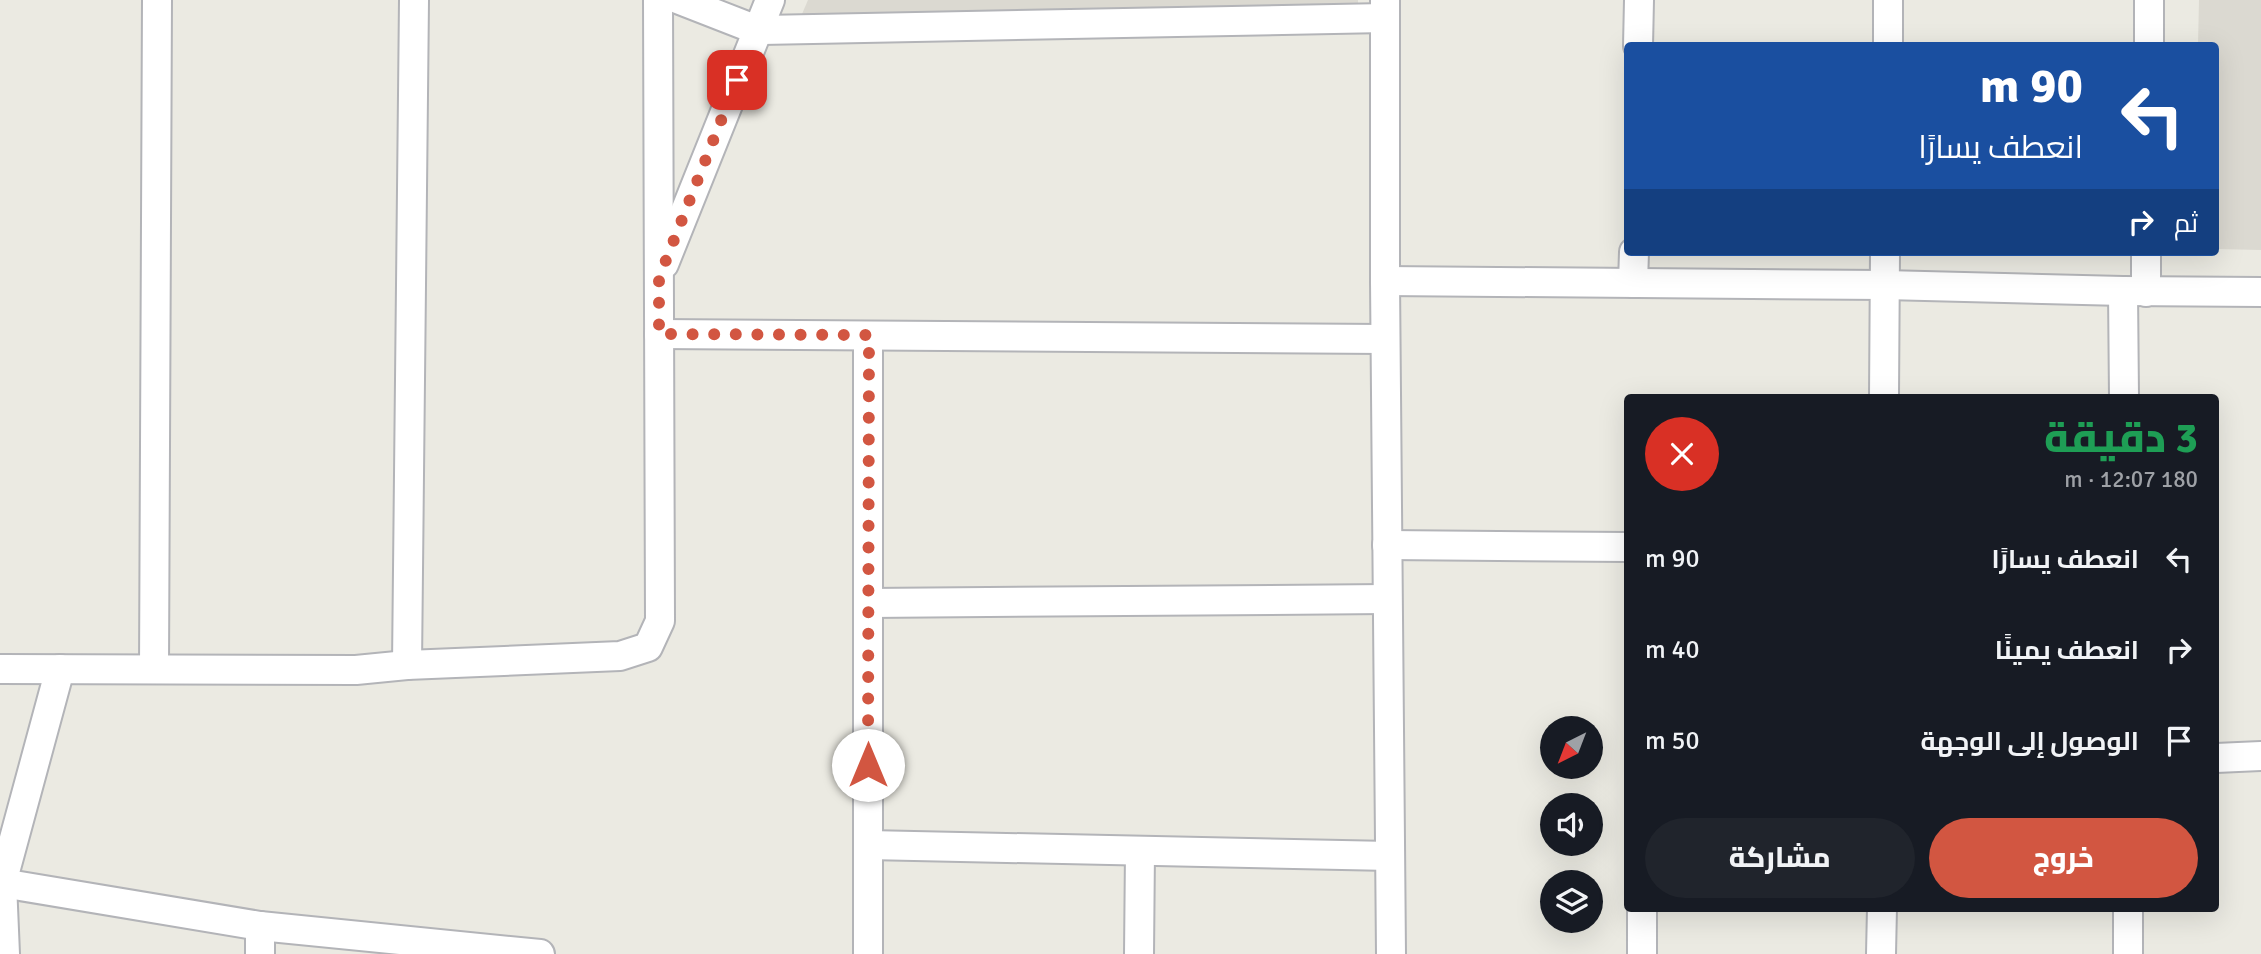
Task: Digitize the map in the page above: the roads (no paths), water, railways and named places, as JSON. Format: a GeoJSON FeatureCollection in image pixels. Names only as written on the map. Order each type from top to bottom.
{"type":"FeatureCollection","features":[{"type":"Feature","properties":{"kind":"street"},"geometry":{"type":"LineString","coordinates":[[154,669],[157,0]]}},
{"type":"Feature","properties":{"kind":"street"},"geometry":{"type":"LineString","coordinates":[[407,665],[414,0]]}},
{"type":"Feature","properties":{"kind":"street"},"geometry":{"type":"LineString","coordinates":[[0,669],[356,670],[407,665],[620,656],[648,647],[660,621],[658,0]]}},
{"type":"Feature","properties":{"kind":"street"},"geometry":{"type":"LineString","coordinates":[[680,0],[757,30],[1385,9],[1384,281],[1391,954]]}},
{"type":"Feature","properties":{"kind":"street"},"geometry":{"type":"LineString","coordinates":[[659,278],[770,0]]}},
{"type":"Feature","properties":{"kind":"street"},"geometry":{"type":"LineString","coordinates":[[1638,42],[1639,0]]}},
{"type":"Feature","properties":{"kind":"street"},"geometry":{"type":"LineString","coordinates":[[1888,0],[1888,42]]}},
{"type":"Feature","properties":{"kind":"street"},"geometry":{"type":"LineString","coordinates":[[2149,0],[2149,42]]}},
{"type":"Feature","properties":{"kind":"street"},"geometry":{"type":"LineString","coordinates":[[1633,256],[1633,283]]}},
{"type":"Feature","properties":{"kind":"street"},"geometry":{"type":"LineString","coordinates":[[1884,394],[1885,256]]}},
{"type":"Feature","properties":{"kind":"street"},"geometry":{"type":"LineString","coordinates":[[2124,394],[2134,291],[2145,256]]}},
{"type":"Feature","properties":{"kind":"street"},"geometry":{"type":"LineString","coordinates":[[1384,281],[1885,285],[2261,292]]}},
{"type":"Feature","properties":{"kind":"street"},"geometry":{"type":"LineString","coordinates":[[659,334],[1385,339]]}},
{"type":"Feature","properties":{"kind":"street"},"geometry":{"type":"LineString","coordinates":[[868,954],[869,335]]}},
{"type":"Feature","properties":{"kind":"street"},"geometry":{"type":"LineString","coordinates":[[1387,545],[1624,547]]}},
{"type":"Feature","properties":{"kind":"street"},"geometry":{"type":"LineString","coordinates":[[869,603],[1388,599]]}},
{"type":"Feature","properties":{"kind":"street"},"geometry":{"type":"LineString","coordinates":[[5,954],[1,886],[60,669]]}},
{"type":"Feature","properties":{"kind":"street"},"geometry":{"type":"LineString","coordinates":[[2219,758],[2261,756]]}},
{"type":"Feature","properties":{"kind":"street"},"geometry":{"type":"LineString","coordinates":[[868,845],[1390,856]]}},
{"type":"Feature","properties":{"kind":"street"},"geometry":{"type":"LineString","coordinates":[[1139,954],[1140,851]]}},
{"type":"Feature","properties":{"kind":"street"},"geometry":{"type":"LineString","coordinates":[[1,886],[260,926],[540,954]]}},
{"type":"Feature","properties":{"kind":"street"},"geometry":{"type":"LineString","coordinates":[[1642,912],[1642,954]]}},
{"type":"Feature","properties":{"kind":"street"},"geometry":{"type":"LineString","coordinates":[[1881,954],[1882,912]]}},
{"type":"Feature","properties":{"kind":"street"},"geometry":{"type":"LineString","coordinates":[[2128,912],[2128,954]]}},
{"type":"Feature","properties":{"kind":"street"},"geometry":{"type":"LineString","coordinates":[[260,926],[260,954]]}}]}
